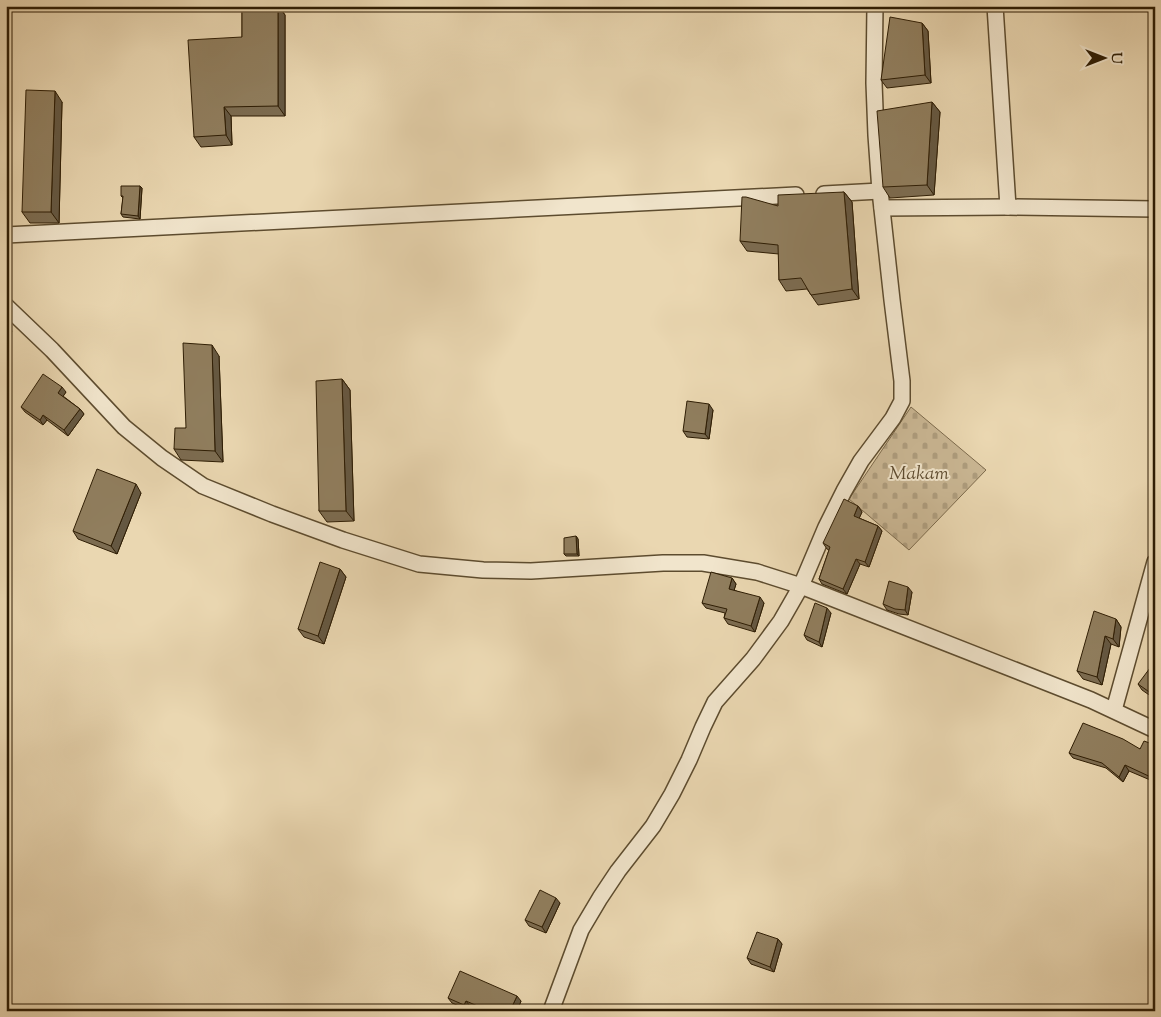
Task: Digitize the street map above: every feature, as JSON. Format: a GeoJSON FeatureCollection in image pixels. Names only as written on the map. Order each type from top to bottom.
{"type":"FeatureCollection","features":[{"type":"Feature","properties":{"kind":"street"},"geometry":{"type":"LineString","coordinates":[[551,1011],[581,930],[618,871],[653,826],[672,794],[715,702],[753,659],[780,622],[801,586],[826,527],[844,491],[861,461],[893,418],[902,401],[902,381],[880,191],[876,136],[874,83],[875,6]]}},
{"type":"Feature","properties":{"kind":"street"},"geometry":{"type":"LineString","coordinates":[[995,6],[1008,207]]}},
{"type":"Feature","properties":{"kind":"street"},"geometry":{"type":"LineString","coordinates":[[6,235],[880,191]]}},
{"type":"Feature","properties":{"kind":"street"},"geometry":{"type":"LineString","coordinates":[[882,208],[1155,209]]}},
{"type":"Feature","properties":{"kind":"street"},"geometry":{"type":"LineString","coordinates":[[6,306],[52,350],[124,427],[162,458],[203,486],[272,514],[343,540],[419,564],[483,570],[531,571],[663,563],[703,563],[757,572],[801,586],[1082,696],[1155,730]]}},
{"type":"Feature","properties":{"kind":"street"},"geometry":{"type":"LineString","coordinates":[[1114,710],[1155,562]]}},
{"type":"Feature","properties":{"kind":"green space","name":"Makam"},"geometry":{"type":"Polygon","coordinates":[[[911,407],[986,470],[909,550],[849,499],[911,407]]]}},
{"type":"Feature","properties":{"kind":"building"},"geometry":{"type":"Polygon","coordinates":[[[242,6],[278,6],[278,106],[224,107],[226,135],[194,137],[188,40],[242,37],[242,6]]]}},
{"type":"Feature","properties":{"kind":"building"},"geometry":{"type":"Polygon","coordinates":[[[890,17],[922,23],[925,75],[881,80],[890,17]]]}},
{"type":"Feature","properties":{"kind":"building"},"geometry":{"type":"Polygon","coordinates":[[[26,90],[55,91],[51,212],[22,212],[26,90]]]}},
{"type":"Feature","properties":{"kind":"building"},"geometry":{"type":"Polygon","coordinates":[[[932,102],[927,185],[883,187],[877,111],[932,102]]]}},
{"type":"Feature","properties":{"kind":"building"},"geometry":{"type":"Polygon","coordinates":[[[121,186],[140,186],[138,216],[121,214],[123,196],[121,196],[121,186]]]}},
{"type":"Feature","properties":{"kind":"building"},"geometry":{"type":"Polygon","coordinates":[[[844,192],[852,289],[811,295],[801,278],[779,280],[778,245],[740,241],[742,197],[778,206],[778,195],[844,192]]]}},
{"type":"Feature","properties":{"kind":"building"},"geometry":{"type":"Polygon","coordinates":[[[183,343],[212,345],[215,451],[174,449],[175,428],[186,428],[183,343]]]}},
{"type":"Feature","properties":{"kind":"building"},"geometry":{"type":"Polygon","coordinates":[[[43,374],[62,387],[58,393],[80,409],[64,430],[43,415],[40,420],[21,407],[43,374]]]}},
{"type":"Feature","properties":{"kind":"building"},"geometry":{"type":"Polygon","coordinates":[[[342,379],[346,511],[319,511],[316,381],[342,379]]]}},
{"type":"Feature","properties":{"kind":"building"},"geometry":{"type":"Polygon","coordinates":[[[687,401],[709,404],[705,434],[683,431],[687,401]]]}},
{"type":"Feature","properties":{"kind":"building"},"geometry":{"type":"Polygon","coordinates":[[[97,469],[136,484],[111,546],[73,531],[97,469]]]}},
{"type":"Feature","properties":{"kind":"building"},"geometry":{"type":"Polygon","coordinates":[[[844,499],[858,506],[854,516],[878,526],[865,562],[856,559],[843,589],[819,579],[830,547],[823,543],[844,499]]]}},
{"type":"Feature","properties":{"kind":"building"},"geometry":{"type":"Polygon","coordinates":[[[576,536],[577,554],[564,554],[564,538],[576,536]]]}},
{"type":"Feature","properties":{"kind":"building"},"geometry":{"type":"Polygon","coordinates":[[[320,562],[340,569],[318,636],[298,629],[320,562]]]}},
{"type":"Feature","properties":{"kind":"building"},"geometry":{"type":"Polygon","coordinates":[[[711,572],[732,578],[729,589],[760,597],[751,626],[724,618],[727,609],[702,603],[711,572]]]}},
{"type":"Feature","properties":{"kind":"building"},"geometry":{"type":"Polygon","coordinates":[[[889,581],[908,587],[905,610],[895,609],[883,604],[889,581]]]}},
{"type":"Feature","properties":{"kind":"building"},"geometry":{"type":"Polygon","coordinates":[[[815,603],[827,608],[819,642],[804,635],[815,603]]]}},
{"type":"Feature","properties":{"kind":"building"},"geometry":{"type":"Polygon","coordinates":[[[1094,611],[1116,619],[1113,639],[1105,636],[1097,677],[1077,671],[1094,611]]]}},
{"type":"Feature","properties":{"kind":"building"},"geometry":{"type":"Polygon","coordinates":[[[1150,668],[1155,672],[1155,696],[1138,684],[1150,668]]]}},
{"type":"Feature","properties":{"kind":"building"},"geometry":{"type":"Polygon","coordinates":[[[1083,723],[1123,739],[1140,749],[1144,741],[1155,745],[1155,779],[1125,765],[1119,777],[1102,763],[1069,753],[1083,723]]]}},
{"type":"Feature","properties":{"kind":"building"},"geometry":{"type":"Polygon","coordinates":[[[540,890],[556,898],[542,927],[525,920],[540,890]]]}},
{"type":"Feature","properties":{"kind":"building"},"geometry":{"type":"Polygon","coordinates":[[[757,932],[778,939],[770,967],[747,958],[757,932]]]}},
{"type":"Feature","properties":{"kind":"building"},"geometry":{"type":"Polygon","coordinates":[[[460,971],[517,996],[510,1011],[489,1011],[466,1001],[464,1005],[448,998],[460,971]]]}},
{"type":"Feature","properties":{"kind":"building"},"geometry":{"type":"Polygon","coordinates":[[[319,1007],[325,1011],[317,1011],[319,1007]]]}}]}
